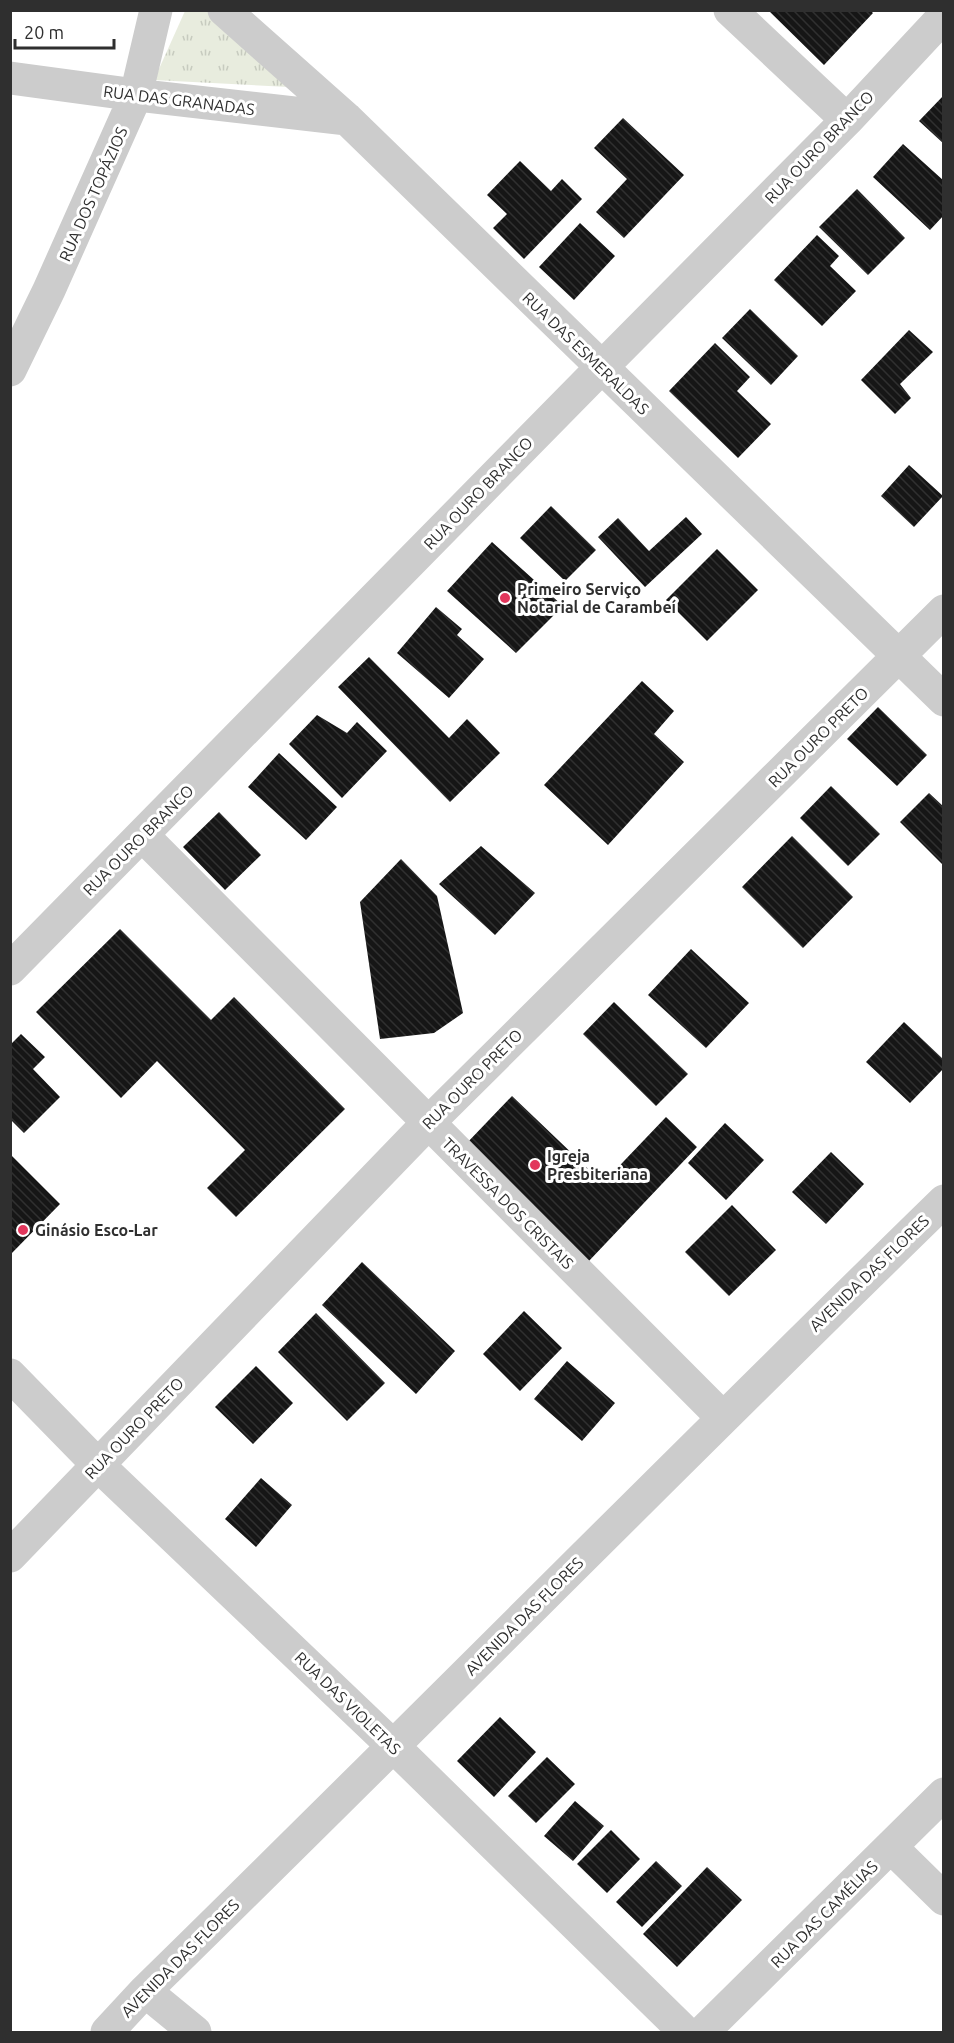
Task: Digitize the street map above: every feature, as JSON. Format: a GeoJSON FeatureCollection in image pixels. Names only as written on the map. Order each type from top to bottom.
{"type":"FeatureCollection","features":[{"type":"Feature","properties":{"kind":"street","name":"RUA DOS TOPÁZIOS"},"geometry":{"type":"LineString","coordinates":[[10,370],[49,290],[136,95],[156,10]]}},
{"type":"Feature","properties":{"kind":"street","name":"RUA DAS ESMERALDAS"},"geometry":{"type":"LineString","coordinates":[[224,10],[347,119],[944,700]]}},
{"type":"Feature","properties":{"kind":"street"},"geometry":{"type":"LineString","coordinates":[[730,10],[847,120]]}},
{"type":"Feature","properties":{"kind":"street","name":"RUA OURO BRANCO"},"geometry":{"type":"LineString","coordinates":[[10,969],[847,120],[944,16]]}},
{"type":"Feature","properties":{"kind":"street","name":"RUA DAS GRANADAS"},"geometry":{"type":"LineString","coordinates":[[10,78],[347,119]]}},
{"type":"Feature","properties":{"kind":"street","name":"RUA OURO PRETO"},"geometry":{"type":"LineString","coordinates":[[10,1556],[428,1123],[944,611]]}},
{"type":"Feature","properties":{"kind":"street","name":"TRAVESSA DOS CRISTAIS"},"geometry":{"type":"LineString","coordinates":[[143,836],[722,1417]]}},
{"type":"Feature","properties":{"kind":"street","name":"AVENIDA DAS FLORES"},"geometry":{"type":"LineString","coordinates":[[107,2032],[145,1991],[394,1747],[722,1417],[944,1201]]}},
{"type":"Feature","properties":{"kind":"street","name":"RUA DAS VIOLETAS"},"geometry":{"type":"LineString","coordinates":[[10,1375],[98,1465],[394,1747],[686,2032]]}},
{"type":"Feature","properties":{"kind":"street","name":"RUA DAS CAMÉLIAS"},"geometry":{"type":"LineString","coordinates":[[703,2032],[944,1794]]}},
{"type":"Feature","properties":{"kind":"street"},"geometry":{"type":"LineString","coordinates":[[891,1847],[944,1899]]}},
{"type":"Feature","properties":{"kind":"street"},"geometry":{"type":"LineString","coordinates":[[145,1991],[195,2032]]}},
{"type":"Feature","properties":{"kind":"green space"},"geometry":{"type":"Polygon","coordinates":[[[185,11],[212,11],[288,87],[154,80],[185,11]]]}},
{"type":"Feature","properties":{"kind":"building"},"geometry":{"type":"Polygon","coordinates":[[[768,10],[870,10],[873,13],[824,65],[768,10]]]}},
{"type":"Feature","properties":{"kind":"building"},"geometry":{"type":"Polygon","coordinates":[[[944,95],[944,144],[919,121],[944,95]]]}},
{"type":"Feature","properties":{"kind":"building"},"geometry":{"type":"Polygon","coordinates":[[[623,118],[684,175],[624,238],[596,212],[627,179],[594,148],[623,118]]]}},
{"type":"Feature","properties":{"kind":"building"},"geometry":{"type":"Polygon","coordinates":[[[903,144],[944,181],[944,215],[930,230],[873,177],[903,144]]]}},
{"type":"Feature","properties":{"kind":"building"},"geometry":{"type":"Polygon","coordinates":[[[520,161],[551,191],[562,179],[582,199],[524,259],[493,228],[507,214],[487,195],[520,161]]]}},
{"type":"Feature","properties":{"kind":"building"},"geometry":{"type":"Polygon","coordinates":[[[857,189],[905,238],[868,275],[819,227],[857,189]]]}},
{"type":"Feature","properties":{"kind":"building"},"geometry":{"type":"Polygon","coordinates":[[[580,223],[615,256],[574,300],[539,267],[580,223]]]}},
{"type":"Feature","properties":{"kind":"building"},"geometry":{"type":"Polygon","coordinates":[[[817,235],[839,256],[830,266],[856,291],[822,326],[774,280],[817,235]]]}},
{"type":"Feature","properties":{"kind":"building"},"geometry":{"type":"Polygon","coordinates":[[[750,309],[798,356],[771,385],[722,338],[750,309]]]}},
{"type":"Feature","properties":{"kind":"building"},"geometry":{"type":"Polygon","coordinates":[[[909,330],[933,352],[900,384],[911,398],[895,414],[861,380],[909,330]]]}},
{"type":"Feature","properties":{"kind":"building"},"geometry":{"type":"Polygon","coordinates":[[[715,343],[750,377],[737,391],[771,424],[738,458],[669,391],[715,343]]]}},
{"type":"Feature","properties":{"kind":"building"},"geometry":{"type":"Polygon","coordinates":[[[909,465],[943,496],[914,527],[881,496],[909,465]]]}},
{"type":"Feature","properties":{"kind":"building"},"geometry":{"type":"Polygon","coordinates":[[[551,506],[596,550],[565,581],[520,538],[551,506]]]}},
{"type":"Feature","properties":{"kind":"building"},"geometry":{"type":"Polygon","coordinates":[[[686,517],[702,534],[645,587],[598,537],[618,518],[649,551],[686,517]]]}},
{"type":"Feature","properties":{"kind":"building","name":"Primeiro Serviço Notarial de Carambeí"},"geometry":{"type":"Polygon","coordinates":[[[492,542],[563,606],[516,653],[447,591],[492,542]]]}},
{"type":"Feature","properties":{"kind":"building"},"geometry":{"type":"Polygon","coordinates":[[[717,549],[758,590],[707,641],[666,600],[717,549]]]}},
{"type":"Feature","properties":{"kind":"building"},"geometry":{"type":"Polygon","coordinates":[[[436,607],[462,629],[457,635],[484,659],[449,698],[397,653],[436,607]]]}},
{"type":"Feature","properties":{"kind":"building"},"geometry":{"type":"Polygon","coordinates":[[[369,657],[449,738],[467,719],[500,753],[450,802],[338,687],[369,657]]]}},
{"type":"Feature","properties":{"kind":"building"},"geometry":{"type":"Polygon","coordinates":[[[642,681],[674,711],[654,734],[684,762],[608,845],[544,785],[642,681]]]}},
{"type":"Feature","properties":{"kind":"building"},"geometry":{"type":"Polygon","coordinates":[[[878,707],[927,755],[897,786],[847,739],[878,707]]]}},
{"type":"Feature","properties":{"kind":"building"},"geometry":{"type":"Polygon","coordinates":[[[317,715],[347,733],[357,722],[387,751],[342,798],[289,744],[317,715]]]}},
{"type":"Feature","properties":{"kind":"building"},"geometry":{"type":"Polygon","coordinates":[[[279,753],[337,807],[306,840],[248,787],[279,753]]]}},
{"type":"Feature","properties":{"kind":"building"},"geometry":{"type":"Polygon","coordinates":[[[831,786],[880,834],[848,866],[800,818],[831,786]]]}},
{"type":"Feature","properties":{"kind":"building"},"geometry":{"type":"Polygon","coordinates":[[[929,793],[944,807],[944,866],[900,822],[929,793]]]}},
{"type":"Feature","properties":{"kind":"building"},"geometry":{"type":"Polygon","coordinates":[[[219,812],[261,855],[225,890],[183,847],[219,812]]]}},
{"type":"Feature","properties":{"kind":"building"},"geometry":{"type":"Polygon","coordinates":[[[792,836],[853,897],[803,948],[742,887],[792,836]]]}},
{"type":"Feature","properties":{"kind":"building"},"geometry":{"type":"Polygon","coordinates":[[[481,846],[535,893],[495,935],[439,884],[481,846]]]}},
{"type":"Feature","properties":{"kind":"building"},"geometry":{"type":"Polygon","coordinates":[[[401,859],[437,896],[463,1013],[434,1033],[380,1039],[360,902],[401,859]]]}},
{"type":"Feature","properties":{"kind":"building"},"geometry":{"type":"Polygon","coordinates":[[[120,929],[211,1020],[234,997],[345,1109],[236,1217],[207,1188],[245,1150],[157,1061],[121,1098],[36,1012],[120,929]]]}},
{"type":"Feature","properties":{"kind":"building"},"geometry":{"type":"Polygon","coordinates":[[[691,949],[749,1003],[706,1048],[648,995],[691,949]]]}},
{"type":"Feature","properties":{"kind":"building"},"geometry":{"type":"Polygon","coordinates":[[[614,1002],[688,1074],[656,1106],[583,1034],[614,1002]]]}},
{"type":"Feature","properties":{"kind":"building"},"geometry":{"type":"Polygon","coordinates":[[[904,1022],[944,1060],[944,1068],[910,1103],[866,1062],[904,1022]]]}},
{"type":"Feature","properties":{"kind":"building"},"geometry":{"type":"Polygon","coordinates":[[[21,1034],[45,1057],[33,1069],[60,1097],[24,1133],[10,1119],[10,1045],[21,1034]]]}},
{"type":"Feature","properties":{"kind":"building","name":"Igreja Presbiteriana"},"geometry":{"type":"Polygon","coordinates":[[[512,1096],[603,1183],[666,1117],[697,1147],[588,1262],[465,1145],[512,1096]]]}},
{"type":"Feature","properties":{"kind":"building"},"geometry":{"type":"Polygon","coordinates":[[[725,1123],[764,1160],[726,1200],[688,1163],[725,1123]]]}},
{"type":"Feature","properties":{"kind":"building"},"geometry":{"type":"Polygon","coordinates":[[[831,1152],[864,1184],[826,1224],[792,1192],[831,1152]]]}},
{"type":"Feature","properties":{"kind":"building","name":"Ginásio Esco-Lar"},"geometry":{"type":"Polygon","coordinates":[[[10,1154],[60,1204],[10,1255],[10,1154]]]}},
{"type":"Feature","properties":{"kind":"building"},"geometry":{"type":"Polygon","coordinates":[[[732,1205],[776,1250],[729,1296],[685,1252],[732,1205]]]}},
{"type":"Feature","properties":{"kind":"building"},"geometry":{"type":"Polygon","coordinates":[[[362,1262],[455,1351],[416,1394],[322,1305],[362,1262]]]}},
{"type":"Feature","properties":{"kind":"building"},"geometry":{"type":"Polygon","coordinates":[[[524,1311],[562,1348],[520,1391],[483,1354],[524,1311]]]}},
{"type":"Feature","properties":{"kind":"building"},"geometry":{"type":"Polygon","coordinates":[[[316,1313],[385,1383],[347,1421],[278,1352],[316,1313]]]}},
{"type":"Feature","properties":{"kind":"building"},"geometry":{"type":"Polygon","coordinates":[[[567,1361],[615,1403],[582,1441],[534,1399],[567,1361]]]}},
{"type":"Feature","properties":{"kind":"building"},"geometry":{"type":"Polygon","coordinates":[[[256,1366],[293,1403],[253,1444],[215,1407],[256,1366]]]}},
{"type":"Feature","properties":{"kind":"building"},"geometry":{"type":"Polygon","coordinates":[[[261,1478],[292,1505],[256,1547],[225,1519],[261,1478]]]}},
{"type":"Feature","properties":{"kind":"building"},"geometry":{"type":"Polygon","coordinates":[[[500,1717],[536,1752],[494,1797],[457,1761],[500,1717]]]}},
{"type":"Feature","properties":{"kind":"building"},"geometry":{"type":"Polygon","coordinates":[[[547,1757],[575,1784],[536,1823],[508,1796],[547,1757]]]}},
{"type":"Feature","properties":{"kind":"building"},"geometry":{"type":"Polygon","coordinates":[[[575,1801],[604,1826],[573,1861],[544,1836],[575,1801]]]}},
{"type":"Feature","properties":{"kind":"building"},"geometry":{"type":"Polygon","coordinates":[[[611,1830],[640,1859],[607,1893],[577,1864],[611,1830]]]}},
{"type":"Feature","properties":{"kind":"building"},"geometry":{"type":"Polygon","coordinates":[[[656,1861],[682,1886],[642,1927],[616,1902],[656,1861]]]}},
{"type":"Feature","properties":{"kind":"building"},"geometry":{"type":"Polygon","coordinates":[[[707,1867],[742,1900],[677,1967],[643,1934],[707,1867]]]}},
{"type":"Feature","properties":{"kind":"place","name":"Primeiro Serviço Notarial de Carambeí"},"geometry":{"type":"Point","coordinates":[505,598]}},
{"type":"Feature","properties":{"kind":"place","name":"Igreja Presbiteriana"},"geometry":{"type":"Point","coordinates":[535,1165]}},
{"type":"Feature","properties":{"kind":"place","name":"Ginásio Esco-Lar"},"geometry":{"type":"Point","coordinates":[23,1230]}}]}
